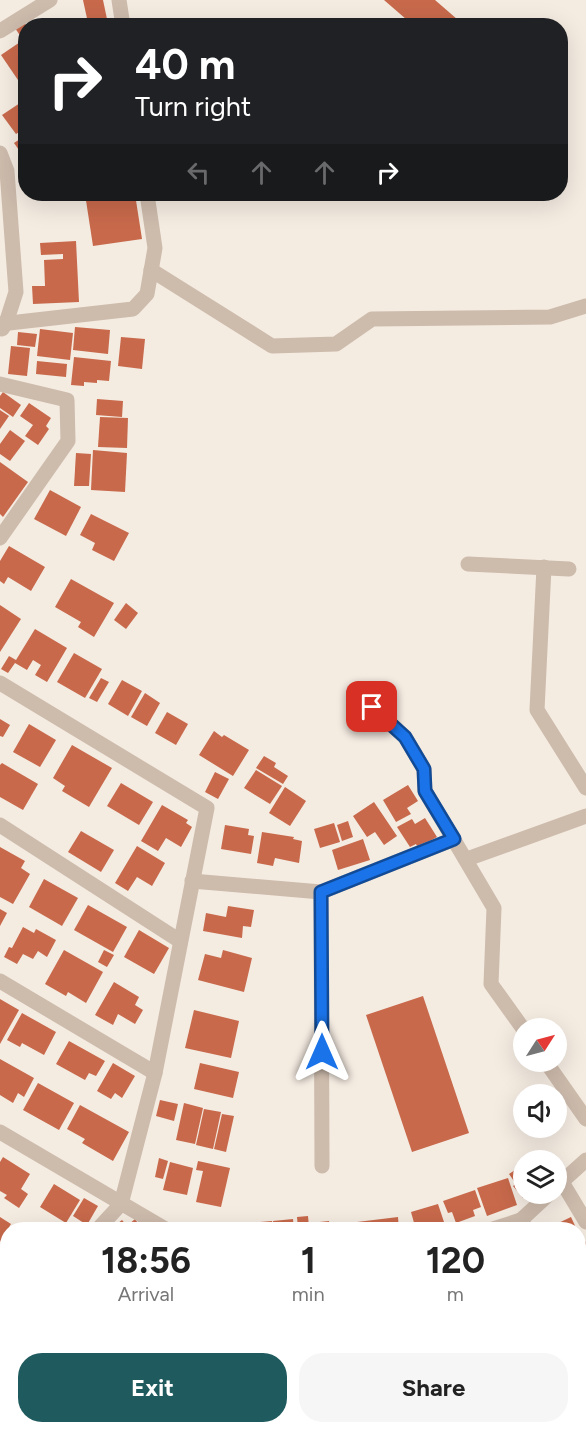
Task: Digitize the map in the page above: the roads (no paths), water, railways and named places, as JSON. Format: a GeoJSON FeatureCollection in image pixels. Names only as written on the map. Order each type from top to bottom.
{"type":"FeatureCollection","features":[{"type":"Feature","properties":{"kind":"street"},"geometry":{"type":"LineString","coordinates":[[21,18],[50,0]]}},
{"type":"Feature","properties":{"kind":"street"},"geometry":{"type":"LineString","coordinates":[[119,0],[122,18]]}},
{"type":"Feature","properties":{"kind":"street"},"geometry":{"type":"LineString","coordinates":[[0,31],[18,20]]}},
{"type":"Feature","properties":{"kind":"street"},"geometry":{"type":"LineString","coordinates":[[0,153],[16,292],[2,326],[133,309],[147,294],[155,248],[148,201]]}},
{"type":"Feature","properties":{"kind":"street"},"geometry":{"type":"LineString","coordinates":[[151,270],[272,346],[336,344],[372,319],[550,317],[586,306]]}},
{"type":"Feature","properties":{"kind":"street"},"geometry":{"type":"LineString","coordinates":[[0,384],[67,400],[68,441],[0,538]]}},
{"type":"Feature","properties":{"kind":"street"},"geometry":{"type":"LineString","coordinates":[[468,564],[569,569]]}},
{"type":"Feature","properties":{"kind":"street"},"geometry":{"type":"LineString","coordinates":[[544,567],[537,710],[586,788]]}},
{"type":"Feature","properties":{"kind":"street"},"geometry":{"type":"LineString","coordinates":[[0,683],[207,808],[154,1073],[121,1204],[104,1222]]}},
{"type":"Feature","properties":{"kind":"street"},"geometry":{"type":"LineString","coordinates":[[372,707],[405,737],[424,769],[425,791],[494,908],[491,984],[515,1018]]}},
{"type":"Feature","properties":{"kind":"street"},"geometry":{"type":"LineString","coordinates":[[467,860],[586,816]]}},
{"type":"Feature","properties":{"kind":"street"},"geometry":{"type":"LineString","coordinates":[[0,825],[180,941]]}},
{"type":"Feature","properties":{"kind":"street"},"geometry":{"type":"LineString","coordinates":[[192,881],[321,892],[454,839]]}},
{"type":"Feature","properties":{"kind":"street"},"geometry":{"type":"LineString","coordinates":[[321,892],[322,1166]]}},
{"type":"Feature","properties":{"kind":"street"},"geometry":{"type":"LineString","coordinates":[[0,981],[154,1073]]}},
{"type":"Feature","properties":{"kind":"street"},"geometry":{"type":"LineString","coordinates":[[553,1072],[586,1119]]}},
{"type":"Feature","properties":{"kind":"street"},"geometry":{"type":"LineString","coordinates":[[0,1132],[154,1222]]}},
{"type":"Feature","properties":{"kind":"street"},"geometry":{"type":"LineString","coordinates":[[567,1178],[586,1160]]}},
{"type":"Feature","properties":{"kind":"street"},"geometry":{"type":"LineString","coordinates":[[567,1196],[586,1222]]}},
{"type":"Feature","properties":{"kind":"street"},"geometry":{"type":"LineString","coordinates":[[526,1222],[541,1204]]}}]}
